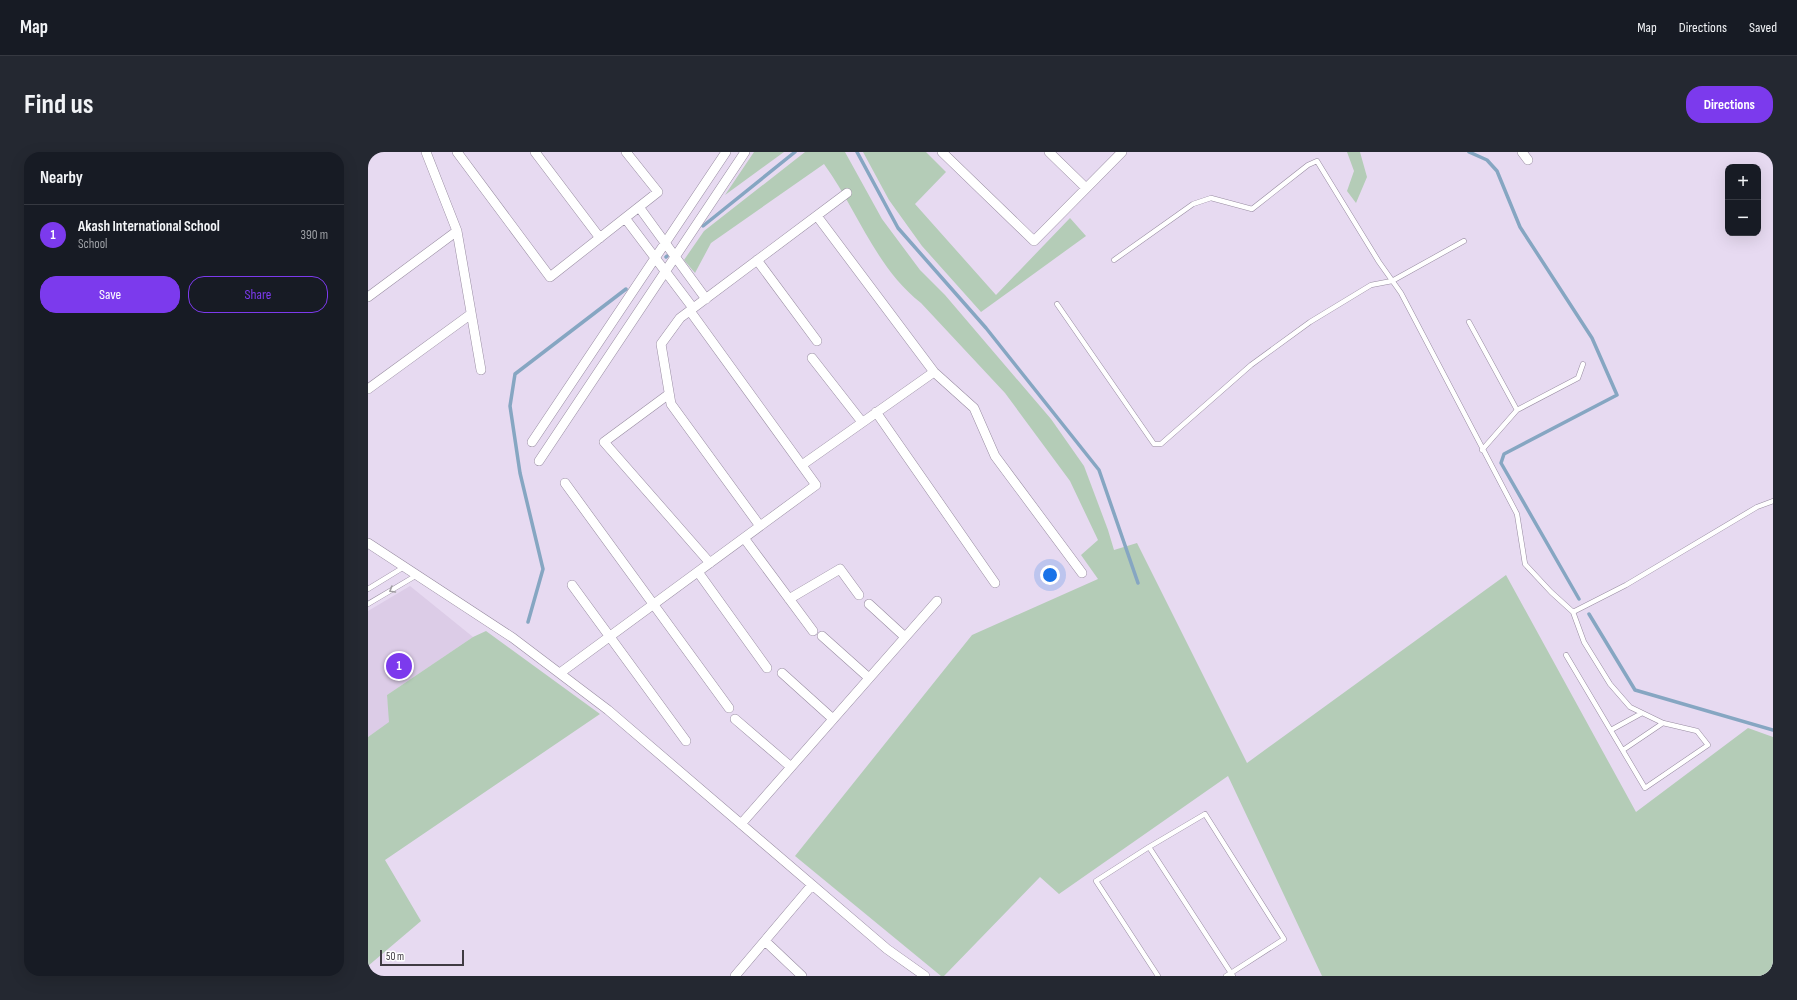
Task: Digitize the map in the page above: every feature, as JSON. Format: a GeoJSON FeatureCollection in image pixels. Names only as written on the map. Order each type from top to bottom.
{"type":"FeatureCollection","features":[{"type":"Feature","properties":{"kind":"street"},"geometry":{"type":"LineString","coordinates":[[426,152],[456,231],[481,370]]}},
{"type":"Feature","properties":{"kind":"street"},"geometry":{"type":"LineString","coordinates":[[457,152],[550,277],[658,192],[626,152]]}},
{"type":"Feature","properties":{"kind":"street"},"geometry":{"type":"LineString","coordinates":[[535,152],[600,238]]}},
{"type":"Feature","properties":{"kind":"street"},"geometry":{"type":"LineString","coordinates":[[532,442],[726,152]]}},
{"type":"Feature","properties":{"kind":"street"},"geometry":{"type":"LineString","coordinates":[[539,461],[745,152]]}},
{"type":"Feature","properties":{"kind":"street"},"geometry":{"type":"LineString","coordinates":[[942,152],[1034,241],[1122,152]]}},
{"type":"Feature","properties":{"kind":"street"},"geometry":{"type":"LineString","coordinates":[[1049,152],[1086,188]]}},
{"type":"Feature","properties":{"kind":"street"},"geometry":{"type":"LineString","coordinates":[[760,526],[671,404],[660,344],[680,318],[691,309],[847,193]]}},
{"type":"Feature","properties":{"kind":"street"},"geometry":{"type":"LineString","coordinates":[[639,207],[706,299]]}},
{"type":"Feature","properties":{"kind":"street"},"geometry":{"type":"LineString","coordinates":[[816,216],[934,372],[974,408],[995,456],[1082,573]]}},
{"type":"Feature","properties":{"kind":"street"},"geometry":{"type":"LineString","coordinates":[[560,673],[816,485],[665,271],[625,218]]}},
{"type":"Feature","properties":{"kind":"street"},"geometry":{"type":"LineString","coordinates":[[368,297],[456,231]]}},
{"type":"Feature","properties":{"kind":"street"},"geometry":{"type":"LineString","coordinates":[[757,260],[817,341]]}},
{"type":"Feature","properties":{"kind":"street"},"geometry":{"type":"LineString","coordinates":[[368,389],[471,314]]}},
{"type":"Feature","properties":{"kind":"street"},"geometry":{"type":"LineString","coordinates":[[812,358],[862,422]]}},
{"type":"Feature","properties":{"kind":"street"},"geometry":{"type":"LineString","coordinates":[[802,465],[934,372]]}},
{"type":"Feature","properties":{"kind":"street"},"geometry":{"type":"LineString","coordinates":[[669,394],[604,442],[710,563]]}},
{"type":"Feature","properties":{"kind":"street"},"geometry":{"type":"LineString","coordinates":[[876,412],[995,583]]}},
{"type":"Feature","properties":{"kind":"street"},"geometry":{"type":"LineString","coordinates":[[565,483],[729,708]]}},
{"type":"Feature","properties":{"kind":"street"},"geometry":{"type":"LineString","coordinates":[[744,538],[813,631]]}},
{"type":"Feature","properties":{"kind":"street"},"geometry":{"type":"LineString","coordinates":[[368,543],[513,638],[608,710],[887,949],[926,976]]}},
{"type":"Feature","properties":{"kind":"street"},"geometry":{"type":"LineString","coordinates":[[789,599],[840,569],[859,595]]}},
{"type":"Feature","properties":{"kind":"street"},"geometry":{"type":"LineString","coordinates":[[698,572],[767,668]]}},
{"type":"Feature","properties":{"kind":"street"},"geometry":{"type":"LineString","coordinates":[[572,586],[686,740]]}},
{"type":"Feature","properties":{"kind":"street"},"geometry":{"type":"LineString","coordinates":[[741,824],[937,601]]}},
{"type":"Feature","properties":{"kind":"street"},"geometry":{"type":"LineString","coordinates":[[869,604],[905,637]]}},
{"type":"Feature","properties":{"kind":"street"},"geometry":{"type":"LineString","coordinates":[[822,636],[869,678]]}},
{"type":"Feature","properties":{"kind":"street"},"geometry":{"type":"LineString","coordinates":[[782,673],[833,719]]}},
{"type":"Feature","properties":{"kind":"street"},"geometry":{"type":"LineString","coordinates":[[735,719],[791,767]]}},
{"type":"Feature","properties":{"kind":"street"},"geometry":{"type":"LineString","coordinates":[[735,976],[812,885]]}},
{"type":"Feature","properties":{"kind":"street"},"geometry":{"type":"LineString","coordinates":[[765,941],[802,976]]}},
{"type":"Feature","properties":{"kind":"lane"},"geometry":{"type":"LineString","coordinates":[[1114,260],[1193,204],[1211,198],[1252,209],[1308,165],[1317,161],[1401,293],[1482,450],[1517,514],[1525,564],[1551,592],[1573,612],[1584,642],[1610,684],[1630,707],[1663,723],[1697,731],[1708,745],[1645,788],[1566,655]]}},
{"type":"Feature","properties":{"kind":"lane"},"geometry":{"type":"LineString","coordinates":[[1057,304],[1154,444],[1161,444],[1251,365],[1310,322],[1371,285],[1392,281],[1464,241]]}},
{"type":"Feature","properties":{"kind":"lane"},"geometry":{"type":"LineString","coordinates":[[1469,322],[1517,410]]}},
{"type":"Feature","properties":{"kind":"lane"},"geometry":{"type":"LineString","coordinates":[[1482,450],[1517,410],[1578,378],[1583,364]]}},
{"type":"Feature","properties":{"kind":"lane"},"geometry":{"type":"LineString","coordinates":[[1573,612],[1626,586],[1757,507],[1773,501]]}},
{"type":"Feature","properties":{"kind":"lane"},"geometry":{"type":"LineString","coordinates":[[368,589],[405,567]]}},
{"type":"Feature","properties":{"kind":"lane"},"geometry":{"type":"LineString","coordinates":[[368,604],[417,575]]}},
{"type":"Feature","properties":{"kind":"lane"},"geometry":{"type":"LineString","coordinates":[[1611,730],[1642,713]]}},
{"type":"Feature","properties":{"kind":"lane"},"geometry":{"type":"LineString","coordinates":[[1622,750],[1663,723]]}},
{"type":"Feature","properties":{"kind":"lane"},"geometry":{"type":"LineString","coordinates":[[1158,976],[1096,881],[1149,847],[1205,814],[1284,939],[1232,974],[1226,976]]}},
{"type":"Feature","properties":{"kind":"lane"},"geometry":{"type":"LineString","coordinates":[[1149,847],[1232,974]]}},
{"type":"Feature","properties":{"kind":"shaded area"},"geometry":{"type":"Polygon","coordinates":[[[410,586],[473,637],[387,695],[390,722],[368,737],[368,611],[410,586]]]}},
{"type":"Feature","properties":{"kind":"green space"},"geometry":{"type":"Polygon","coordinates":[[[754,152],[784,152],[725,195],[754,152]]]}},
{"type":"Feature","properties":{"kind":"green space"},"geometry":{"type":"Polygon","coordinates":[[[805,152],[845,152],[882,219],[920,270],[945,295],[1051,419],[1084,466],[1114,550],[1137,543],[1247,763],[1506,575],[1636,812],[1748,728],[1773,737],[1773,976],[1322,976],[1228,776],[1059,894],[1040,877],[944,976],[941,976],[795,856],[972,635],[1098,579],[1081,555],[1098,540],[1070,481],[1005,393],[921,303],[905,289],[891,272],[868,237],[836,181],[824,164],[711,243],[695,273],[684,260],[704,231],[805,152]]]}},
{"type":"Feature","properties":{"kind":"green space"},"geometry":{"type":"Polygon","coordinates":[[[863,152],[926,152],[946,172],[915,204],[996,295],[1070,218],[1086,236],[981,312],[922,246],[889,200],[863,152]]]}},
{"type":"Feature","properties":{"kind":"green space"},"geometry":{"type":"Polygon","coordinates":[[[1347,152],[1360,152],[1367,177],[1356,203],[1347,191],[1354,171],[1347,152]]]}},
{"type":"Feature","properties":{"kind":"green space"},"geometry":{"type":"Polygon","coordinates":[[[486,631],[600,714],[385,860],[421,921],[368,966],[368,737],[389,722],[387,695],[473,637],[486,631]]]}},
{"type":"Feature","properties":{"kind":"waterway"},"geometry":{"type":"LineString","coordinates":[[703,226],[795,152]]}},
{"type":"Feature","properties":{"kind":"waterway"},"geometry":{"type":"LineString","coordinates":[[857,152],[898,228],[986,328],[1099,470],[1138,583]]}},
{"type":"Feature","properties":{"kind":"waterway"},"geometry":{"type":"LineString","coordinates":[[1469,152],[1487,160],[1497,171],[1520,227],[1592,338],[1617,395],[1504,454],[1501,463],[1579,599]]}},
{"type":"Feature","properties":{"kind":"waterway"},"geometry":{"type":"LineString","coordinates":[[528,622],[543,569],[520,473],[510,406],[515,374],[626,289]]}},
{"type":"Feature","properties":{"kind":"waterway"},"geometry":{"type":"LineString","coordinates":[[1589,614],[1635,690],[1773,730]]}},
{"type":"Feature","properties":{"kind":"place","name":"Akash International School"},"geometry":{"type":"Point","coordinates":[399,666]}}]}
